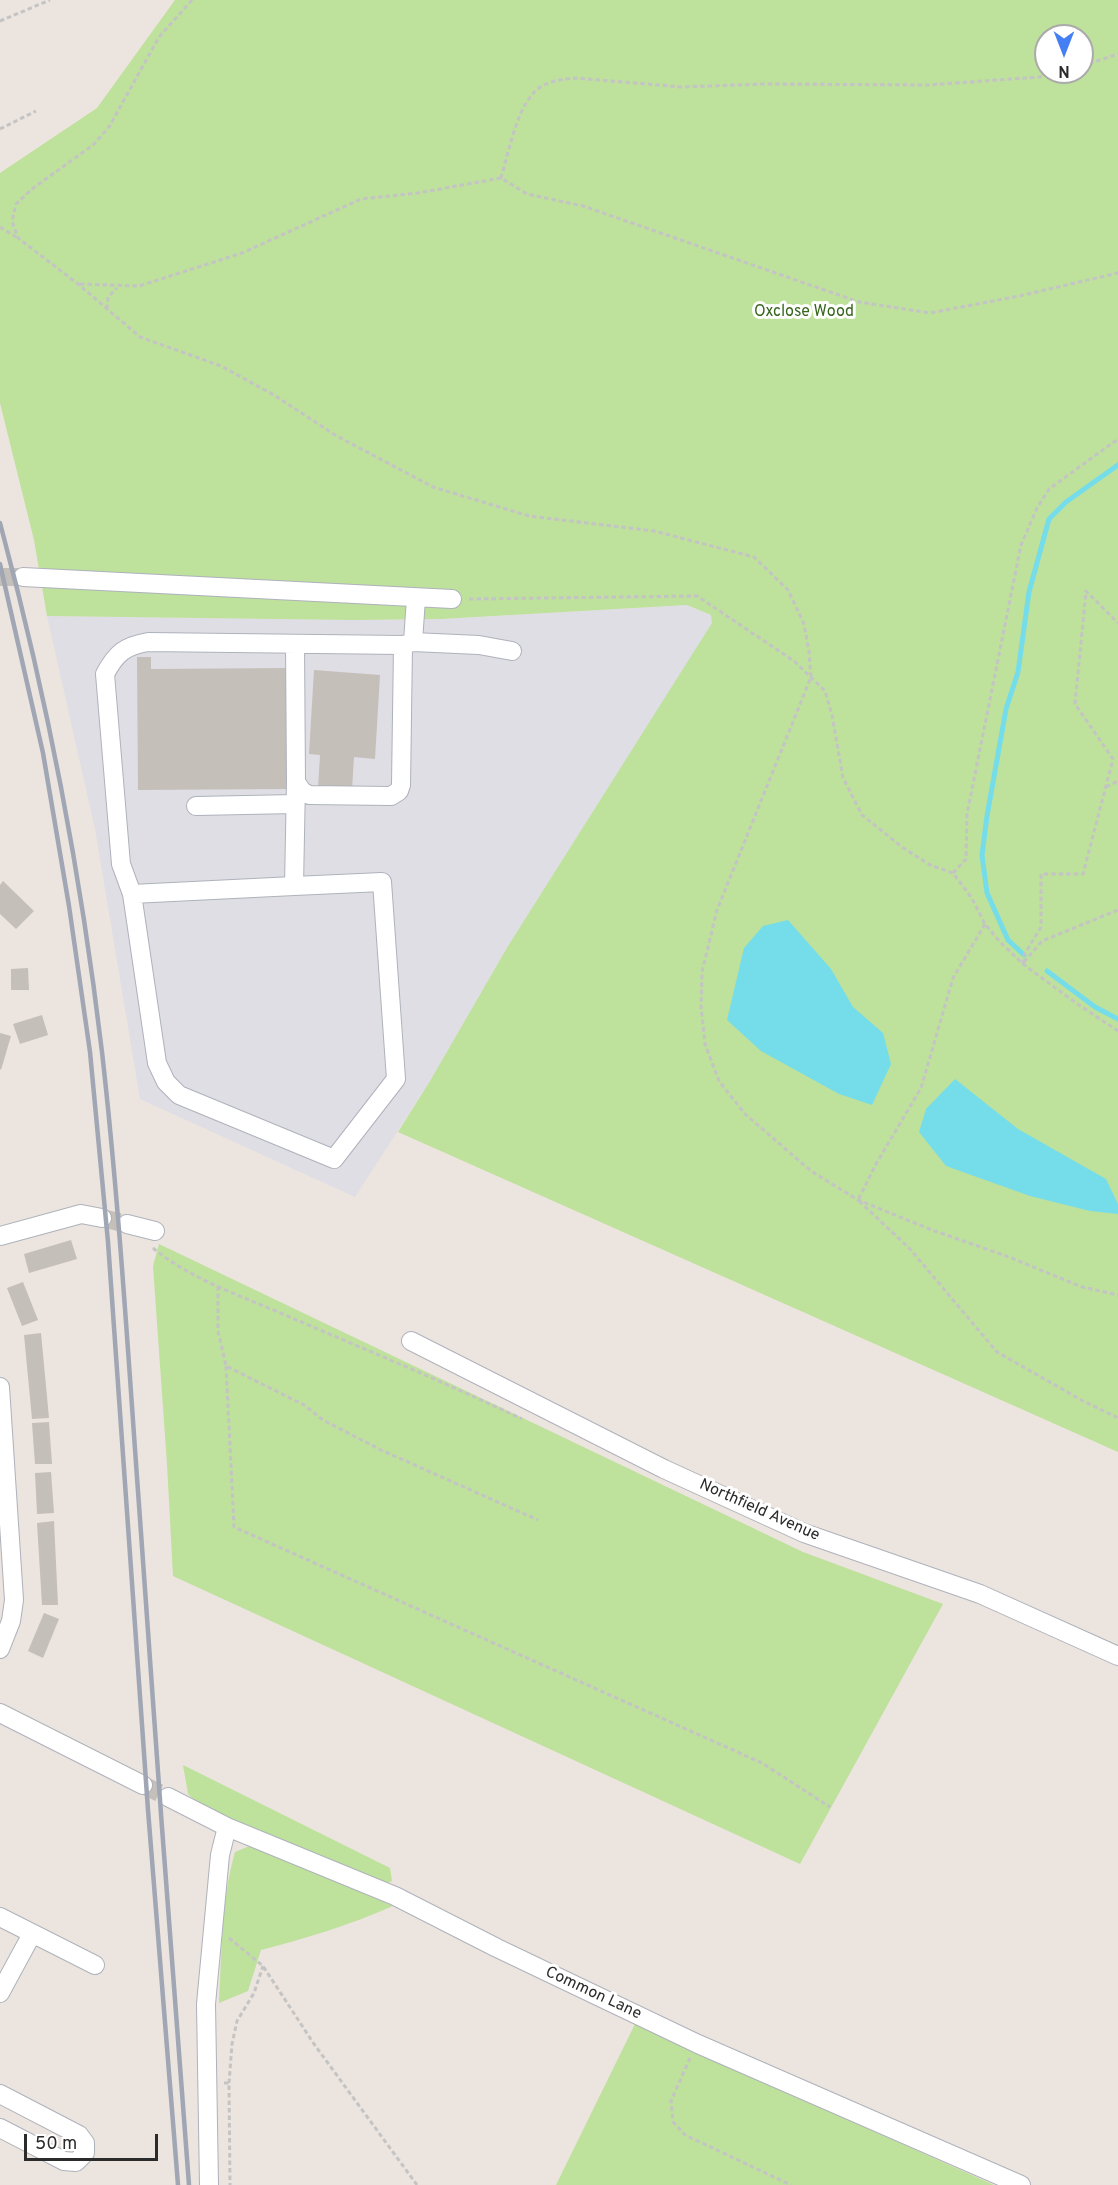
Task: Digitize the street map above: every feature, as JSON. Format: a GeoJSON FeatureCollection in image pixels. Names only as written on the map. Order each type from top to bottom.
{"type":"FeatureCollection","features":[{"type":"Feature","properties":{"kind":"street"},"geometry":{"type":"LineString","coordinates":[[23,577],[452,599]]}},
{"type":"Feature","properties":{"kind":"street"},"geometry":{"type":"LineString","coordinates":[[296,782],[302,791],[309,795],[391,796],[399,791],[408,643],[416,598]]}},
{"type":"Feature","properties":{"kind":"street"},"geometry":{"type":"LineString","coordinates":[[132,894],[382,882],[396,1079],[334,1159],[178,1095],[166,1082],[157,1063],[132,894],[121,864],[105,674],[113,659],[129,646],[148,642],[408,643],[479,645],[512,651]]}},
{"type":"Feature","properties":{"kind":"street"},"geometry":{"type":"LineString","coordinates":[[294,886],[295,644]]}},
{"type":"Feature","properties":{"kind":"street"},"geometry":{"type":"LineString","coordinates":[[196,806],[295,804]]}},
{"type":"Feature","properties":{"kind":"street"},"geometry":{"type":"LineString","coordinates":[[0,1236],[81,1214],[102,1218]]}},
{"type":"Feature","properties":{"kind":"street"},"geometry":{"type":"LineString","coordinates":[[131,1225],[155,1231]]}},
{"type":"Feature","properties":{"kind":"street","name":"Northfield Avenue"},"geometry":{"type":"LineString","coordinates":[[411,1341],[664,1469],[804,1533],[980,1594],[1118,1656]]}},
{"type":"Feature","properties":{"kind":"street"},"geometry":{"type":"LineString","coordinates":[[0,1387],[14,1600],[11,1621],[0,1649]]}},
{"type":"Feature","properties":{"kind":"street"},"geometry":{"type":"LineString","coordinates":[[0,1713],[143,1785]]}},
{"type":"Feature","properties":{"kind":"street","name":"Common Lane"},"geometry":{"type":"LineString","coordinates":[[168,1797],[227,1827],[395,1896],[497,1948],[698,2044],[1022,2185]]}},
{"type":"Feature","properties":{"kind":"street"},"geometry":{"type":"LineString","coordinates":[[209,2185],[206,2004],[220,1855],[227,1827]]}},
{"type":"Feature","properties":{"kind":"street"},"geometry":{"type":"LineString","coordinates":[[0,1917],[95,1965]]}},
{"type":"Feature","properties":{"kind":"street"},"geometry":{"type":"LineString","coordinates":[[0,1993],[32,1934]]}},
{"type":"Feature","properties":{"kind":"street"},"geometry":{"type":"LineString","coordinates":[[0,2094],[79,2135],[85,2143],[85,2153],[76,2162],[64,2162],[0,2128]]}},
{"type":"Feature","properties":{"kind":"path"},"geometry":{"type":"LineString","coordinates":[[0,21],[50,0]]}},
{"type":"Feature","properties":{"kind":"path"},"geometry":{"type":"LineString","coordinates":[[18,238],[12,221],[16,204],[32,189],[93,146],[110,127],[159,37],[192,0]]}},
{"type":"Feature","properties":{"kind":"path"},"geometry":{"type":"LineString","coordinates":[[1094,62],[1118,54]]}},
{"type":"Feature","properties":{"kind":"path"},"geometry":{"type":"LineString","coordinates":[[501,178],[527,100],[542,86],[560,80],[576,78],[682,87],[763,84],[928,85],[1034,77]]}},
{"type":"Feature","properties":{"kind":"path"},"geometry":{"type":"LineString","coordinates":[[0,129],[36,111]]}},
{"type":"Feature","properties":{"kind":"path"},"geometry":{"type":"LineString","coordinates":[[78,284],[139,286],[242,253],[361,199],[418,194],[501,178],[527,194],[583,206],[774,274],[869,304],[930,313],[1118,273]]}},
{"type":"Feature","properties":{"kind":"path"},"geometry":{"type":"LineString","coordinates":[[0,228],[18,238],[78,284],[140,337],[221,366],[274,395],[335,435],[433,487],[529,516],[654,531],[753,557],[788,590],[804,624],[811,677],[717,910],[702,972],[701,1006],[705,1044],[719,1082],[745,1114],[811,1171],[858,1200],[1082,1287],[1118,1295]]}},
{"type":"Feature","properties":{"kind":"path"},"geometry":{"type":"LineString","coordinates":[[107,309],[108,297],[118,287]]}},
{"type":"Feature","properties":{"kind":"path"},"geometry":{"type":"LineString","coordinates":[[953,873],[966,859],[967,814],[1021,545],[1036,508],[1049,489],[1118,439]]}},
{"type":"Feature","properties":{"kind":"path"},"geometry":{"type":"LineString","coordinates":[[1023,964],[1024,955],[1041,927],[1041,874],[1083,874],[1113,759],[1075,704],[1086,591],[1118,623]]}},
{"type":"Feature","properties":{"kind":"path"},"geometry":{"type":"LineString","coordinates":[[452,599],[698,596],[794,661],[825,691],[832,715],[843,778],[862,815],[902,847],[930,865],[953,873],[971,897],[985,924],[1023,964],[1118,1031]]}},
{"type":"Feature","properties":{"kind":"path"},"geometry":{"type":"LineString","coordinates":[[1106,787],[1118,781]]}},
{"type":"Feature","properties":{"kind":"path"},"geometry":{"type":"LineString","coordinates":[[1023,964],[1042,941],[1118,910]]}},
{"type":"Feature","properties":{"kind":"path"},"geometry":{"type":"LineString","coordinates":[[858,1200],[876,1164],[921,1088],[953,978],[985,924]]}},
{"type":"Feature","properties":{"kind":"path"},"geometry":{"type":"LineString","coordinates":[[858,1200],[910,1249],[997,1352],[1083,1401],[1118,1418]]}},
{"type":"Feature","properties":{"kind":"path"},"geometry":{"type":"LineString","coordinates":[[131,1225],[141,1238],[165,1258],[218,1286],[456,1388],[531,1423]]}},
{"type":"Feature","properties":{"kind":"path"},"geometry":{"type":"LineString","coordinates":[[218,1286],[218,1331],[226,1366],[234,1527],[762,1763],[830,1807]]}},
{"type":"Feature","properties":{"kind":"path"},"geometry":{"type":"LineString","coordinates":[[226,1366],[303,1405],[323,1420],[381,1450],[538,1520]]}},
{"type":"Feature","properties":{"kind":"path"},"geometry":{"type":"LineString","coordinates":[[213,1926],[263,1966],[314,2044],[417,2185]]}},
{"type":"Feature","properties":{"kind":"path"},"geometry":{"type":"LineString","coordinates":[[229,2083],[232,2044],[237,2021],[254,1993],[263,1966]]}},
{"type":"Feature","properties":{"kind":"path"},"geometry":{"type":"LineString","coordinates":[[698,2044],[671,2101],[672,2122],[685,2134],[791,2185]]}},
{"type":"Feature","properties":{"kind":"shaded area"},"geometry":{"type":"Polygon","coordinates":[[[687,605],[711,615],[713,623],[508,946],[430,1081],[355,1197],[140,1099],[95,829],[47,616],[441,619],[687,605]]]}},
{"type":"Feature","properties":{"kind":"green space","name":"Oxclose Wood"},"geometry":{"type":"Polygon","coordinates":[[[175,0],[1118,0],[1118,1452],[398,1132],[508,946],[712,623],[711,615],[687,605],[441,619],[47,616],[34,540],[0,403],[0,173],[97,108],[175,0]]]}},
{"type":"Feature","properties":{"kind":"green space"},"geometry":{"type":"Polygon","coordinates":[[[159,1244],[803,1552],[943,1604],[800,1864],[173,1576],[153,1266],[159,1244]]]}},
{"type":"Feature","properties":{"kind":"green space"},"geometry":{"type":"Polygon","coordinates":[[[183,1765],[390,1868],[392,1881],[381,1886],[262,1835],[199,1804],[188,1794],[183,1765]]]}},
{"type":"Feature","properties":{"kind":"green space"},"geometry":{"type":"Polygon","coordinates":[[[252,1845],[393,1906],[328,1931],[261,1950],[248,1991],[219,2003],[223,1927],[230,1871],[235,1852],[252,1845]]]}},
{"type":"Feature","properties":{"kind":"green space"},"geometry":{"type":"Polygon","coordinates":[[[635,2024],[994,2185],[556,2185],[635,2024]]]}},
{"type":"Feature","properties":{"kind":"water"},"geometry":{"type":"Polygon","coordinates":[[[788,920],[831,969],[853,1007],[883,1033],[891,1064],[872,1105],[839,1094],[761,1051],[727,1020],[744,948],[763,926],[788,920]]]}},
{"type":"Feature","properties":{"kind":"water"},"geometry":{"type":"Polygon","coordinates":[[[955,1079],[1018,1129],[1106,1179],[1118,1204],[1118,1214],[1090,1211],[1030,1196],[946,1166],[919,1132],[926,1109],[955,1079]]]}},
{"type":"Feature","properties":{"kind":"building"},"geometry":{"type":"Polygon","coordinates":[[[137,657],[151,657],[151,669],[286,668],[287,789],[138,790],[137,657]]]}},
{"type":"Feature","properties":{"kind":"building"},"geometry":{"type":"Polygon","coordinates":[[[314,670],[380,675],[375,759],[354,757],[352,790],[318,788],[320,755],[309,754],[314,670]]]}},
{"type":"Feature","properties":{"kind":"building"},"geometry":{"type":"Polygon","coordinates":[[[3,881],[34,911],[16,929],[0,914],[0,885],[3,881]]]}},
{"type":"Feature","properties":{"kind":"building"},"geometry":{"type":"Polygon","coordinates":[[[28,968],[29,990],[11,990],[11,969],[28,968]]]}},
{"type":"Feature","properties":{"kind":"building"},"geometry":{"type":"Polygon","coordinates":[[[42,1015],[48,1035],[20,1044],[13,1024],[42,1015]]]}},
{"type":"Feature","properties":{"kind":"building"},"geometry":{"type":"Polygon","coordinates":[[[0,1033],[11,1036],[1,1070],[0,1069],[0,1033]]]}},
{"type":"Feature","properties":{"kind":"building"},"geometry":{"type":"Polygon","coordinates":[[[71,1240],[77,1259],[29,1273],[24,1254],[71,1240]]]}},
{"type":"Feature","properties":{"kind":"building"},"geometry":{"type":"Polygon","coordinates":[[[23,1282],[38,1320],[22,1326],[7,1288],[23,1282]]]}},
{"type":"Feature","properties":{"kind":"building"},"geometry":{"type":"Polygon","coordinates":[[[41,1333],[49,1418],[32,1419],[24,1335],[41,1333]]]}},
{"type":"Feature","properties":{"kind":"building"},"geometry":{"type":"Polygon","coordinates":[[[49,1422],[52,1464],[35,1464],[32,1423],[49,1422]]]}},
{"type":"Feature","properties":{"kind":"building"},"geometry":{"type":"Polygon","coordinates":[[[51,1472],[54,1513],[37,1514],[35,1473],[51,1472]]]}},
{"type":"Feature","properties":{"kind":"building"},"geometry":{"type":"Polygon","coordinates":[[[54,1521],[58,1605],[42,1605],[37,1523],[54,1521]]]}},
{"type":"Feature","properties":{"kind":"building"},"geometry":{"type":"Polygon","coordinates":[[[44,1613],[59,1619],[43,1658],[28,1651],[44,1613]]]}},
{"type":"Feature","properties":{"kind":"waterway"},"geometry":{"type":"LineString","coordinates":[[1024,955],[1008,940],[987,893],[982,855],[1006,709],[1018,672],[1029,592],[1049,519],[1066,502],[1118,465]]}},
{"type":"Feature","properties":{"kind":"waterway"},"geometry":{"type":"LineString","coordinates":[[1047,971],[1095,1007],[1118,1019]]}},
{"type":"Feature","properties":{"kind":"tunnel"},"geometry":{"type":"LineString","coordinates":[[0,577],[23,577]]}},
{"type":"Feature","properties":{"kind":"tunnel"},"geometry":{"type":"LineString","coordinates":[[102,1218],[127,1224]]}},
{"type":"Feature","properties":{"kind":"tunnel"},"geometry":{"type":"LineString","coordinates":[[143,1785],[168,1797]]}},
{"type":"Feature","properties":{"kind":"railway"},"geometry":{"type":"LineString","coordinates":[[0,523],[33,654],[61,786],[84,919],[102,1052],[123,1278],[189,2185]]}},
{"type":"Feature","properties":{"kind":"railway"},"geometry":{"type":"LineString","coordinates":[[0,564],[43,753],[69,906],[90,1052],[108,1242],[148,1810],[178,2185]]}}]}
